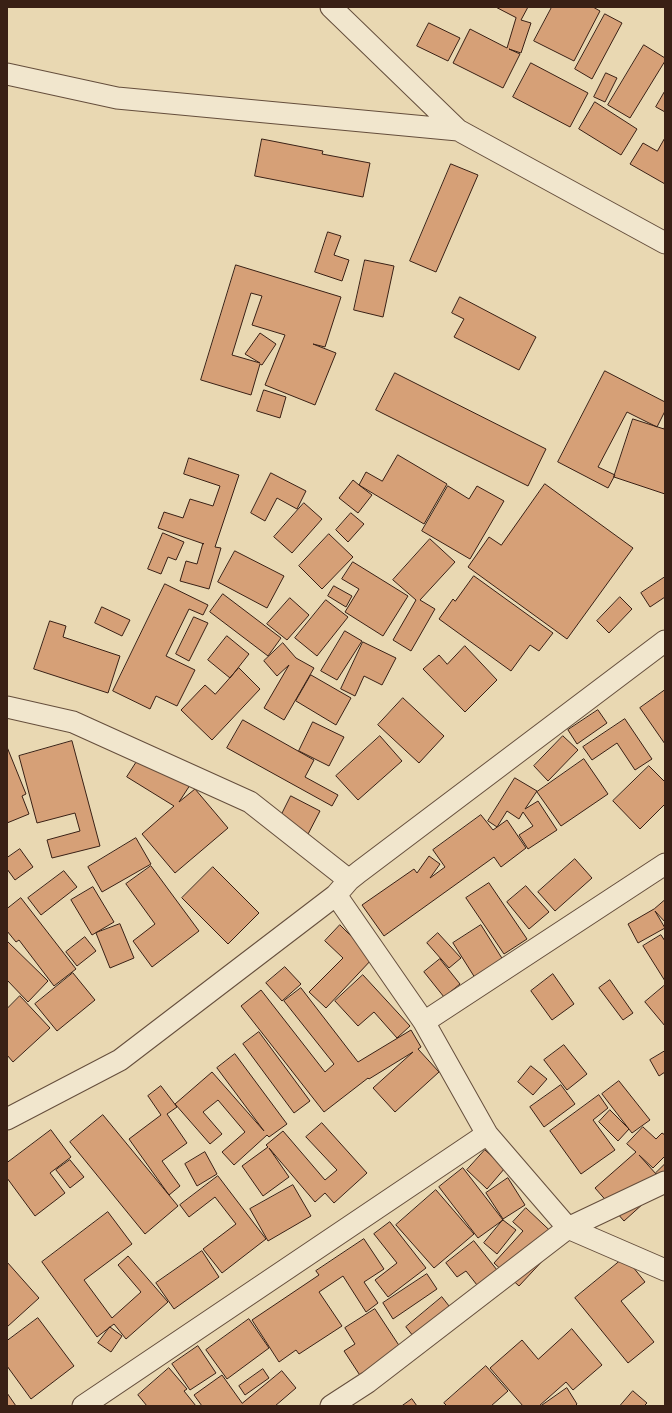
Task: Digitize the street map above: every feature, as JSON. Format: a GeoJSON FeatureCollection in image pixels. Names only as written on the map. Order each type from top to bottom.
{"type":"FeatureCollection","features":[{"type":"Feature","properties":{"kind":"street"},"geometry":{"type":"LineString","coordinates":[[331,7],[458,130],[665,242]]}},
{"type":"Feature","properties":{"kind":"street"},"geometry":{"type":"LineString","coordinates":[[7,74],[117,98],[458,130]]}},
{"type":"Feature","properties":{"kind":"street"},"geometry":{"type":"LineString","coordinates":[[7,1119],[120,1060],[336,895],[349,880],[665,641]]}},
{"type":"Feature","properties":{"kind":"street"},"geometry":{"type":"LineString","coordinates":[[7,707],[73,722],[250,802],[349,880]]}},
{"type":"Feature","properties":{"kind":"street"},"geometry":{"type":"LineString","coordinates":[[424,1022],[665,864]]}},
{"type":"Feature","properties":{"kind":"street"},"geometry":{"type":"LineString","coordinates":[[336,895],[424,1022],[487,1134],[568,1228],[665,1270]]}},
{"type":"Feature","properties":{"kind":"street"},"geometry":{"type":"LineString","coordinates":[[83,1406],[487,1134]]}},
{"type":"Feature","properties":{"kind":"street"},"geometry":{"type":"LineString","coordinates":[[331,1406],[368,1382],[568,1228],[665,1182]]}},
{"type":"Feature","properties":{"kind":"building"},"geometry":{"type":"Polygon","coordinates":[[[496,7],[528,7],[521,20],[531,23],[521,53],[509,49],[520,54],[503,88],[453,63],[470,29],[507,48],[516,18],[496,7]]]}},
{"type":"Feature","properties":{"kind":"building"},"geometry":{"type":"Polygon","coordinates":[[[552,7],[593,7],[600,11],[574,61],[534,41],[552,7]]]}},
{"type":"Feature","properties":{"kind":"building"},"geometry":{"type":"Polygon","coordinates":[[[605,14],[622,23],[592,79],[575,69],[605,14]]]}},
{"type":"Feature","properties":{"kind":"building"},"geometry":{"type":"Polygon","coordinates":[[[429,23],[460,38],[448,61],[417,46],[429,23]]]}},
{"type":"Feature","properties":{"kind":"building"},"geometry":{"type":"Polygon","coordinates":[[[644,45],[665,58],[665,61],[630,118],[608,105],[644,45]]]}},
{"type":"Feature","properties":{"kind":"building"},"geometry":{"type":"Polygon","coordinates":[[[531,63],[588,93],[570,127],[513,97],[531,63]]]}},
{"type":"Feature","properties":{"kind":"building"},"geometry":{"type":"Polygon","coordinates":[[[606,73],[617,78],[605,102],[594,97],[606,73]]]}},
{"type":"Feature","properties":{"kind":"building"},"geometry":{"type":"Polygon","coordinates":[[[665,91],[665,112],[656,107],[665,91]]]}},
{"type":"Feature","properties":{"kind":"building"},"geometry":{"type":"Polygon","coordinates":[[[595,102],[637,129],[621,155],[579,129],[595,102]]]}},
{"type":"Feature","properties":{"kind":"building"},"geometry":{"type":"Polygon","coordinates":[[[665,138],[665,184],[630,164],[643,143],[657,151],[665,138]]]}},
{"type":"Feature","properties":{"kind":"building"},"geometry":{"type":"Polygon","coordinates":[[[262,139],[323,151],[322,154],[370,163],[363,197],[255,176],[262,139]]]}},
{"type":"Feature","properties":{"kind":"building"},"geometry":{"type":"Polygon","coordinates":[[[451,164],[478,175],[436,272],[410,261],[451,164]]]}},
{"type":"Feature","properties":{"kind":"building"},"geometry":{"type":"Polygon","coordinates":[[[328,232],[341,236],[334,255],[349,260],[342,281],[315,272],[328,232]]]}},
{"type":"Feature","properties":{"kind":"building"},"geometry":{"type":"Polygon","coordinates":[[[365,260],[394,266],[383,317],[354,310],[365,260]]]}},
{"type":"Feature","properties":{"kind":"building"},"geometry":{"type":"Polygon","coordinates":[[[236,265],[341,297],[325,347],[313,344],[336,353],[315,405],[265,385],[285,335],[252,325],[262,296],[251,293],[232,355],[260,363],[245,354],[260,333],[276,344],[262,365],[260,364],[251,395],[201,380],[236,265]]]}},
{"type":"Feature","properties":{"kind":"building"},"geometry":{"type":"Polygon","coordinates":[[[460,297],[536,337],[519,370],[454,337],[464,319],[452,313],[460,297]]]}},
{"type":"Feature","properties":{"kind":"building"},"geometry":{"type":"Polygon","coordinates":[[[605,371],[665,402],[665,411],[657,427],[627,412],[598,467],[615,475],[608,488],[558,462],[605,371]]]}},
{"type":"Feature","properties":{"kind":"building"},"geometry":{"type":"Polygon","coordinates":[[[395,373],[546,449],[528,486],[376,410],[395,373]]]}},
{"type":"Feature","properties":{"kind":"building"},"geometry":{"type":"Polygon","coordinates":[[[264,390],[286,397],[280,418],[257,411],[264,390]]]}},
{"type":"Feature","properties":{"kind":"building"},"geometry":{"type":"Polygon","coordinates":[[[633,419],[664,429],[665,425],[665,494],[614,477],[633,419]]]}},
{"type":"Feature","properties":{"kind":"building"},"geometry":{"type":"Polygon","coordinates":[[[398,455],[447,484],[424,524],[359,485],[366,472],[382,481],[398,455]]]}},
{"type":"Feature","properties":{"kind":"building"},"geometry":{"type":"Polygon","coordinates":[[[189,458],[239,475],[215,547],[221,548],[209,589],[180,581],[186,561],[197,564],[203,544],[158,528],[164,512],[183,518],[190,499],[213,506],[220,486],[184,474],[189,458]]]}},
{"type":"Feature","properties":{"kind":"building"},"geometry":{"type":"Polygon","coordinates":[[[271,473],[306,491],[297,509],[277,498],[265,521],[251,513],[271,473]]]}},
{"type":"Feature","properties":{"kind":"building"},"geometry":{"type":"Polygon","coordinates":[[[353,480],[372,495],[358,513],[339,498],[353,480]]]}},
{"type":"Feature","properties":{"kind":"building"},"geometry":{"type":"Polygon","coordinates":[[[545,484],[633,548],[567,639],[468,567],[489,537],[501,545],[545,484]]]}},
{"type":"Feature","properties":{"kind":"building"},"geometry":{"type":"Polygon","coordinates":[[[448,486],[469,499],[477,486],[504,501],[470,559],[422,531],[448,486]]]}},
{"type":"Feature","properties":{"kind":"building"},"geometry":{"type":"Polygon","coordinates":[[[304,503],[322,519],[292,553],[274,537],[304,503]]]}},
{"type":"Feature","properties":{"kind":"building"},"geometry":{"type":"Polygon","coordinates":[[[351,513],[364,524],[348,542],[336,530],[351,513]]]}},
{"type":"Feature","properties":{"kind":"building"},"geometry":{"type":"Polygon","coordinates":[[[163,533],[184,542],[176,560],[168,557],[161,574],[148,569],[163,533]]]}},
{"type":"Feature","properties":{"kind":"building"},"geometry":{"type":"Polygon","coordinates":[[[329,534],[353,557],[322,589],[299,566],[329,534]]]}},
{"type":"Feature","properties":{"kind":"building"},"geometry":{"type":"Polygon","coordinates":[[[430,539],[455,562],[420,600],[435,609],[411,651],[393,640],[416,600],[393,580],[430,539]]]}},
{"type":"Feature","properties":{"kind":"building"},"geometry":{"type":"Polygon","coordinates":[[[235,551],[284,576],[267,608],[218,582],[235,551]]]}},
{"type":"Feature","properties":{"kind":"building"},"geometry":{"type":"Polygon","coordinates":[[[353,562],[408,596],[383,636],[345,612],[359,589],[342,579],[353,562]]]}},
{"type":"Feature","properties":{"kind":"building"},"geometry":{"type":"Polygon","coordinates":[[[474,576],[553,633],[539,651],[530,645],[511,671],[439,619],[453,599],[455,601],[474,576]]]}},
{"type":"Feature","properties":{"kind":"building"},"geometry":{"type":"Polygon","coordinates":[[[665,577],[665,597],[650,607],[641,593],[665,577]]]}},
{"type":"Feature","properties":{"kind":"building"},"geometry":{"type":"Polygon","coordinates":[[[165,584],[208,605],[203,615],[189,609],[166,656],[195,670],[177,706],[156,696],[150,709],[113,691],[165,584]]]}},
{"type":"Feature","properties":{"kind":"building"},"geometry":{"type":"Polygon","coordinates":[[[334,586],[352,596],[346,607],[328,596],[334,586]]]}},
{"type":"Feature","properties":{"kind":"building"},"geometry":{"type":"Polygon","coordinates":[[[223,594],[281,638],[268,656],[210,612],[223,594]]]}},
{"type":"Feature","properties":{"kind":"building"},"geometry":{"type":"Polygon","coordinates":[[[620,597],[632,609],[609,633],[597,621],[620,597]]]}},
{"type":"Feature","properties":{"kind":"building"},"geometry":{"type":"Polygon","coordinates":[[[290,598],[309,615],[287,640],[267,624],[290,598]]]}},
{"type":"Feature","properties":{"kind":"building"},"geometry":{"type":"Polygon","coordinates":[[[326,600],[348,617],[317,656],[295,638],[326,600]]]}},
{"type":"Feature","properties":{"kind":"building"},"geometry":{"type":"Polygon","coordinates":[[[102,607],[130,620],[122,636],[95,623],[102,607]]]}},
{"type":"Feature","properties":{"kind":"building"},"geometry":{"type":"Polygon","coordinates":[[[194,617],[208,623],[189,661],[176,654],[194,617]]]}},
{"type":"Feature","properties":{"kind":"building"},"geometry":{"type":"Polygon","coordinates":[[[50,621],[66,626],[63,637],[120,656],[108,693],[34,669],[50,621]]]}},
{"type":"Feature","properties":{"kind":"building"},"geometry":{"type":"Polygon","coordinates":[[[345,631],[362,641],[337,680],[321,671],[345,631]]]}},
{"type":"Feature","properties":{"kind":"building"},"geometry":{"type":"Polygon","coordinates":[[[227,636],[249,654],[230,678],[208,660],[227,636]]]}},
{"type":"Feature","properties":{"kind":"building"},"geometry":{"type":"Polygon","coordinates":[[[363,642],[396,658],[382,685],[364,676],[355,696],[341,689],[363,642]]]}},
{"type":"Feature","properties":{"kind":"building"},"geometry":{"type":"Polygon","coordinates":[[[283,643],[296,658],[314,668],[284,720],[264,708],[289,665],[277,676],[264,661],[283,643]]]}},
{"type":"Feature","properties":{"kind":"building"},"geometry":{"type":"Polygon","coordinates":[[[465,646],[497,680],[465,712],[423,669],[439,655],[447,664],[465,646]]]}},
{"type":"Feature","properties":{"kind":"building"},"geometry":{"type":"Polygon","coordinates":[[[239,668],[260,689],[212,740],[181,710],[205,685],[215,694],[239,668]]]}},
{"type":"Feature","properties":{"kind":"building"},"geometry":{"type":"Polygon","coordinates":[[[311,675],[351,698],[336,725],[296,701],[311,675]]]}},
{"type":"Feature","properties":{"kind":"building"},"geometry":{"type":"Polygon","coordinates":[[[665,690],[665,744],[640,708],[665,690]]]}},
{"type":"Feature","properties":{"kind":"building"},"geometry":{"type":"Polygon","coordinates":[[[403,698],[444,736],[419,763],[378,725],[403,698]]]}},
{"type":"Feature","properties":{"kind":"building"},"geometry":{"type":"Polygon","coordinates":[[[598,710],[607,723],[577,744],[568,730],[598,710]]]}},
{"type":"Feature","properties":{"kind":"building"},"geometry":{"type":"Polygon","coordinates":[[[625,719],[652,759],[635,770],[617,743],[592,760],[583,747],[625,719]]]}},
{"type":"Feature","properties":{"kind":"building"},"geometry":{"type":"Polygon","coordinates":[[[243,720],[314,760],[305,777],[338,795],[332,806],[227,748],[243,720]]]}},
{"type":"Feature","properties":{"kind":"building"},"geometry":{"type":"Polygon","coordinates":[[[313,722],[344,737],[329,766],[299,751],[313,722]]]}},
{"type":"Feature","properties":{"kind":"building"},"geometry":{"type":"Polygon","coordinates":[[[380,736],[402,761],[358,800],[336,776],[380,736]]]}},
{"type":"Feature","properties":{"kind":"building"},"geometry":{"type":"Polygon","coordinates":[[[563,736],[578,750],[548,781],[534,766],[563,736]]]}},
{"type":"Feature","properties":{"kind":"building"},"geometry":{"type":"Polygon","coordinates":[[[72,741],[100,846],[52,858],[47,840],[80,831],[75,813],[37,823],[19,756],[72,741]]]}},
{"type":"Feature","properties":{"kind":"building"},"geometry":{"type":"Polygon","coordinates":[[[7,747],[26,794],[22,796],[29,814],[7,823],[7,747]]]}},
{"type":"Feature","properties":{"kind":"building"},"geometry":{"type":"Polygon","coordinates":[[[143,752],[192,782],[179,802],[195,789],[228,828],[175,873],[142,834],[174,806],[127,777],[143,752]]]}},
{"type":"Feature","properties":{"kind":"building"},"geometry":{"type":"Polygon","coordinates":[[[584,759],[608,794],[561,826],[537,792],[584,759]]]}},
{"type":"Feature","properties":{"kind":"building"},"geometry":{"type":"Polygon","coordinates":[[[649,766],[665,782],[665,804],[640,829],[613,801],[649,766]]]}},
{"type":"Feature","properties":{"kind":"building"},"geometry":{"type":"Polygon","coordinates":[[[515,778],[537,791],[525,809],[538,801],[557,830],[528,849],[519,835],[533,826],[523,812],[519,819],[507,811],[497,827],[488,821],[515,778]]]}},
{"type":"Feature","properties":{"kind":"building"},"geometry":{"type":"Polygon","coordinates":[[[291,796],[320,811],[306,838],[277,824],[291,796]]]}},
{"type":"Feature","properties":{"kind":"building"},"geometry":{"type":"Polygon","coordinates":[[[481,815],[493,830],[507,820],[526,848],[501,867],[494,857],[384,936],[362,905],[414,869],[417,873],[429,856],[440,864],[430,878],[445,867],[433,850],[481,815]]]}},
{"type":"Feature","properties":{"kind":"building"},"geometry":{"type":"Polygon","coordinates":[[[136,838],[151,864],[102,892],[88,867],[136,838]]]}},
{"type":"Feature","properties":{"kind":"building"},"geometry":{"type":"Polygon","coordinates":[[[20,849],[33,867],[15,880],[7,869],[7,858],[20,849]]]}},
{"type":"Feature","properties":{"kind":"building"},"geometry":{"type":"Polygon","coordinates":[[[575,859],[592,878],[555,911],[538,892],[575,859]]]}},
{"type":"Feature","properties":{"kind":"building"},"geometry":{"type":"Polygon","coordinates":[[[151,866],[199,931],[152,967],[133,941],[155,924],[126,884],[151,866]]]}},
{"type":"Feature","properties":{"kind":"building"},"geometry":{"type":"Polygon","coordinates":[[[213,867],[259,913],[228,944],[182,898],[213,867]]]}},
{"type":"Feature","properties":{"kind":"building"},"geometry":{"type":"Polygon","coordinates":[[[64,871],[77,887],[41,915],[28,898],[64,871]]]}},
{"type":"Feature","properties":{"kind":"building"},"geometry":{"type":"Polygon","coordinates":[[[489,883],[527,939],[504,954],[466,898],[489,883]]]}},
{"type":"Feature","properties":{"kind":"building"},"geometry":{"type":"Polygon","coordinates":[[[526,886],[549,912],[529,929],[507,902],[526,886]]]}},
{"type":"Feature","properties":{"kind":"building"},"geometry":{"type":"Polygon","coordinates":[[[93,887],[114,922],[92,935],[71,900],[93,887]]]}},
{"type":"Feature","properties":{"kind":"building"},"geometry":{"type":"Polygon","coordinates":[[[21,898],[76,969],[54,986],[19,940],[16,942],[7,931],[7,909],[21,898]]]}},
{"type":"Feature","properties":{"kind":"building"},"geometry":{"type":"Polygon","coordinates":[[[665,900],[665,922],[655,911],[665,928],[638,943],[628,924],[654,909],[665,900]]]}},
{"type":"Feature","properties":{"kind":"building"},"geometry":{"type":"Polygon","coordinates":[[[120,924],[134,958],[110,968],[96,933],[120,924]]]}},
{"type":"Feature","properties":{"kind":"building"},"geometry":{"type":"Polygon","coordinates":[[[340,925],[373,958],[326,1008],[309,992],[343,958],[325,941],[340,925]]]}},
{"type":"Feature","properties":{"kind":"building"},"geometry":{"type":"Polygon","coordinates":[[[481,925],[505,963],[477,981],[453,943],[481,925]]]}},
{"type":"Feature","properties":{"kind":"building"},"geometry":{"type":"Polygon","coordinates":[[[438,933],[461,958],[449,968],[427,943],[438,933]]]}},
{"type":"Feature","properties":{"kind":"building"},"geometry":{"type":"Polygon","coordinates":[[[661,935],[665,941],[665,981],[643,946],[661,935]]]}},
{"type":"Feature","properties":{"kind":"building"},"geometry":{"type":"Polygon","coordinates":[[[85,937],[96,951],[77,966],[66,952],[85,937]]]}},
{"type":"Feature","properties":{"kind":"building"},"geometry":{"type":"Polygon","coordinates":[[[7,941],[48,981],[28,1002],[7,980],[7,941]]]}},
{"type":"Feature","properties":{"kind":"building"},"geometry":{"type":"Polygon","coordinates":[[[440,959],[460,984],[444,997],[424,972],[440,959]]]}},
{"type":"Feature","properties":{"kind":"building"},"geometry":{"type":"Polygon","coordinates":[[[285,967],[301,984],[282,1001],[266,983],[285,967]]]}},
{"type":"Feature","properties":{"kind":"building"},"geometry":{"type":"Polygon","coordinates":[[[73,973],[95,1000],[57,1031],[35,1004],[73,973]]]}},
{"type":"Feature","properties":{"kind":"building"},"geometry":{"type":"Polygon","coordinates":[[[553,974],[574,1004],[552,1020],[531,991],[553,974]]]}},
{"type":"Feature","properties":{"kind":"building"},"geometry":{"type":"Polygon","coordinates":[[[363,975],[410,1026],[397,1038],[374,1012],[358,1026],[335,1001],[363,975]]]}},
{"type":"Feature","properties":{"kind":"building"},"geometry":{"type":"Polygon","coordinates":[[[610,980],[633,1013],[623,1020],[599,988],[610,980]]]}},
{"type":"Feature","properties":{"kind":"building"},"geometry":{"type":"Polygon","coordinates":[[[664,986],[665,987],[665,1026],[645,1002],[664,986]]]}},
{"type":"Feature","properties":{"kind":"building"},"geometry":{"type":"Polygon","coordinates":[[[301,988],[358,1062],[411,1030],[421,1047],[418,1049],[439,1072],[395,1112],[373,1088],[413,1052],[369,1079],[368,1078],[324,1112],[241,1006],[261,990],[325,1072],[334,1064],[284,1001],[301,988]]]}},
{"type":"Feature","properties":{"kind":"building"},"geometry":{"type":"Polygon","coordinates":[[[20,996],[50,1028],[13,1062],[7,1055],[7,1009],[20,996]]]}},
{"type":"Feature","properties":{"kind":"building"},"geometry":{"type":"Polygon","coordinates":[[[259,1032],[310,1101],[294,1113],[243,1044],[259,1032]]]}},
{"type":"Feature","properties":{"kind":"building"},"geometry":{"type":"Polygon","coordinates":[[[564,1045],[587,1074],[567,1090],[544,1060],[564,1045]]]}},
{"type":"Feature","properties":{"kind":"building"},"geometry":{"type":"Polygon","coordinates":[[[665,1051],[665,1072],[659,1076],[650,1060],[665,1051]]]}},
{"type":"Feature","properties":{"kind":"building"},"geometry":{"type":"Polygon","coordinates":[[[235,1054],[287,1124],[269,1137],[267,1135],[234,1165],[222,1152],[245,1132],[218,1100],[203,1112],[222,1134],[210,1144],[175,1104],[212,1072],[264,1131],[217,1068],[235,1054]]]}},
{"type":"Feature","properties":{"kind":"building"},"geometry":{"type":"Polygon","coordinates":[[[531,1066],[547,1079],[533,1095],[518,1082],[531,1066]]]}},
{"type":"Feature","properties":{"kind":"building"},"geometry":{"type":"Polygon","coordinates":[[[619,1081],[650,1120],[632,1133],[602,1094],[619,1081]]]}},
{"type":"Feature","properties":{"kind":"building"},"geometry":{"type":"Polygon","coordinates":[[[561,1085],[575,1104],[544,1127],[530,1107],[561,1085]]]}},
{"type":"Feature","properties":{"kind":"building"},"geometry":{"type":"Polygon","coordinates":[[[161,1086],[177,1107],[167,1114],[187,1143],[162,1161],[180,1186],[169,1195],[129,1139],[161,1115],[148,1096],[161,1086]]]}},
{"type":"Feature","properties":{"kind":"building"},"geometry":{"type":"Polygon","coordinates":[[[599,1095],[608,1108],[593,1120],[615,1150],[581,1174],[550,1131],[599,1095]]]}},
{"type":"Feature","properties":{"kind":"building"},"geometry":{"type":"Polygon","coordinates":[[[610,1110],[629,1129],[618,1141],[599,1122],[610,1110]]]}},
{"type":"Feature","properties":{"kind":"building"},"geometry":{"type":"Polygon","coordinates":[[[103,1115],[178,1206],[145,1234],[70,1142],[103,1115]]]}},
{"type":"Feature","properties":{"kind":"building"},"geometry":{"type":"Polygon","coordinates":[[[322,1123],[367,1173],[334,1203],[325,1193],[315,1202],[269,1148],[289,1177],[263,1196],[242,1166],[268,1147],[266,1145],[283,1131],[325,1180],[337,1170],[306,1137],[322,1123]]]}},
{"type":"Feature","properties":{"kind":"building"},"geometry":{"type":"Polygon","coordinates":[[[643,1127],[656,1139],[662,1133],[665,1135],[665,1156],[653,1168],[639,1155],[665,1184],[624,1221],[595,1188],[636,1152],[627,1144],[643,1127]]]}},
{"type":"Feature","properties":{"kind":"building"},"geometry":{"type":"Polygon","coordinates":[[[51,1130],[71,1157],[50,1173],[65,1193],[35,1216],[7,1178],[7,1163],[51,1130]]]}},
{"type":"Feature","properties":{"kind":"building"},"geometry":{"type":"Polygon","coordinates":[[[485,1150],[505,1168],[487,1189],[467,1170],[485,1150]]]}},
{"type":"Feature","properties":{"kind":"building"},"geometry":{"type":"Polygon","coordinates":[[[205,1152],[217,1174],[197,1186],[185,1164],[205,1152]]]}},
{"type":"Feature","properties":{"kind":"building"},"geometry":{"type":"Polygon","coordinates":[[[70,1160],[84,1177],[70,1188],[56,1170],[70,1160]]]}},
{"type":"Feature","properties":{"kind":"building"},"geometry":{"type":"Polygon","coordinates":[[[665,1164],[665,1183],[656,1173],[665,1164]]]}},
{"type":"Feature","properties":{"kind":"building"},"geometry":{"type":"Polygon","coordinates":[[[463,1168],[503,1220],[478,1238],[439,1187],[463,1168]]]}},
{"type":"Feature","properties":{"kind":"building"},"geometry":{"type":"Polygon","coordinates":[[[218,1176],[266,1239],[222,1273],[203,1249],[236,1224],[215,1197],[189,1217],[180,1205],[218,1176]]]}},
{"type":"Feature","properties":{"kind":"building"},"geometry":{"type":"Polygon","coordinates":[[[508,1178],[525,1205],[503,1219],[486,1193],[508,1178]]]}},
{"type":"Feature","properties":{"kind":"building"},"geometry":{"type":"Polygon","coordinates":[[[293,1185],[311,1216],[268,1241],[250,1209],[293,1185]]]}},
{"type":"Feature","properties":{"kind":"building"},"geometry":{"type":"Polygon","coordinates":[[[436,1190],[474,1234],[434,1268],[396,1225],[436,1190]]]}},
{"type":"Feature","properties":{"kind":"building"},"geometry":{"type":"Polygon","coordinates":[[[526,1208],[561,1241],[519,1286],[494,1263],[523,1231],[513,1222],[526,1208]]]}},
{"type":"Feature","properties":{"kind":"building"},"geometry":{"type":"Polygon","coordinates":[[[108,1212],[132,1244],[84,1280],[112,1318],[141,1292],[118,1265],[128,1256],[168,1302],[126,1339],[114,1324],[97,1337],[42,1262],[108,1212]]]}},
{"type":"Feature","properties":{"kind":"building"},"geometry":{"type":"Polygon","coordinates":[[[503,1220],[516,1230],[497,1254],[484,1243],[503,1220]]]}},
{"type":"Feature","properties":{"kind":"building"},"geometry":{"type":"Polygon","coordinates":[[[390,1222],[426,1268],[388,1297],[375,1280],[397,1263],[374,1234],[390,1222]]]}},
{"type":"Feature","properties":{"kind":"building"},"geometry":{"type":"Polygon","coordinates":[[[364,1239],[384,1269],[364,1282],[378,1303],[366,1312],[343,1276],[319,1292],[342,1326],[299,1354],[296,1350],[279,1362],[252,1320],[319,1275],[316,1271],[364,1239]]]}},
{"type":"Feature","properties":{"kind":"building"},"geometry":{"type":"Polygon","coordinates":[[[474,1241],[497,1270],[477,1285],[466,1271],[457,1277],[446,1263],[474,1241]]]}},
{"type":"Feature","properties":{"kind":"building"},"geometry":{"type":"Polygon","coordinates":[[[202,1251],[219,1277],[174,1309],[156,1283],[202,1251]]]}},
{"type":"Feature","properties":{"kind":"building"},"geometry":{"type":"Polygon","coordinates":[[[625,1257],[645,1282],[621,1301],[654,1342],[628,1363],[575,1298],[625,1257]]]}},
{"type":"Feature","properties":{"kind":"building"},"geometry":{"type":"Polygon","coordinates":[[[7,1262],[39,1298],[7,1327],[7,1262]]]}},
{"type":"Feature","properties":{"kind":"building"},"geometry":{"type":"Polygon","coordinates":[[[427,1274],[437,1289],[393,1319],[383,1303],[427,1274]]]}},
{"type":"Feature","properties":{"kind":"building"},"geometry":{"type":"Polygon","coordinates":[[[442,1297],[460,1320],[424,1350],[406,1327],[442,1297]]]}},
{"type":"Feature","properties":{"kind":"building"},"geometry":{"type":"Polygon","coordinates":[[[375,1309],[406,1356],[365,1383],[344,1351],[355,1344],[345,1328],[375,1309]]]}},
{"type":"Feature","properties":{"kind":"building"},"geometry":{"type":"Polygon","coordinates":[[[38,1318],[74,1366],[31,1399],[7,1366],[7,1341],[38,1318]]]}},
{"type":"Feature","properties":{"kind":"building"},"geometry":{"type":"Polygon","coordinates":[[[249,1319],[269,1348],[227,1379],[206,1350],[249,1319]]]}},
{"type":"Feature","properties":{"kind":"building"},"geometry":{"type":"Polygon","coordinates":[[[110,1327],[122,1336],[111,1352],[98,1343],[110,1327]]]}},
{"type":"Feature","properties":{"kind":"building"},"geometry":{"type":"Polygon","coordinates":[[[572,1329],[602,1365],[573,1390],[566,1382],[539,1406],[523,1406],[490,1368],[522,1340],[538,1359],[572,1329]]]}},
{"type":"Feature","properties":{"kind":"building"},"geometry":{"type":"Polygon","coordinates":[[[198,1346],[216,1373],[190,1390],[172,1364],[198,1346]]]}},
{"type":"Feature","properties":{"kind":"building"},"geometry":{"type":"Polygon","coordinates":[[[486,1366],[508,1391],[491,1406],[447,1406],[444,1403],[486,1366]]]}},
{"type":"Feature","properties":{"kind":"building"},"geometry":{"type":"Polygon","coordinates":[[[169,1368],[187,1389],[184,1391],[196,1406],[147,1406],[138,1395],[169,1368]]]}},
{"type":"Feature","properties":{"kind":"building"},"geometry":{"type":"Polygon","coordinates":[[[263,1369],[269,1378],[245,1395],[239,1386],[263,1369]]]}},
{"type":"Feature","properties":{"kind":"building"},"geometry":{"type":"Polygon","coordinates":[[[282,1371],[296,1388],[275,1406],[202,1406],[194,1395],[222,1375],[242,1403],[282,1371]]]}},
{"type":"Feature","properties":{"kind":"building"},"geometry":{"type":"Polygon","coordinates":[[[567,1388],[577,1404],[575,1406],[541,1406],[567,1388]]]}},
{"type":"Feature","properties":{"kind":"building"},"geometry":{"type":"Polygon","coordinates":[[[633,1391],[647,1403],[644,1406],[620,1406],[633,1391]]]}},
{"type":"Feature","properties":{"kind":"building"},"geometry":{"type":"Polygon","coordinates":[[[7,1393],[16,1406],[7,1406],[7,1393]]]}},
{"type":"Feature","properties":{"kind":"building"},"geometry":{"type":"Polygon","coordinates":[[[412,1399],[417,1406],[402,1406],[412,1399]]]}}]}
